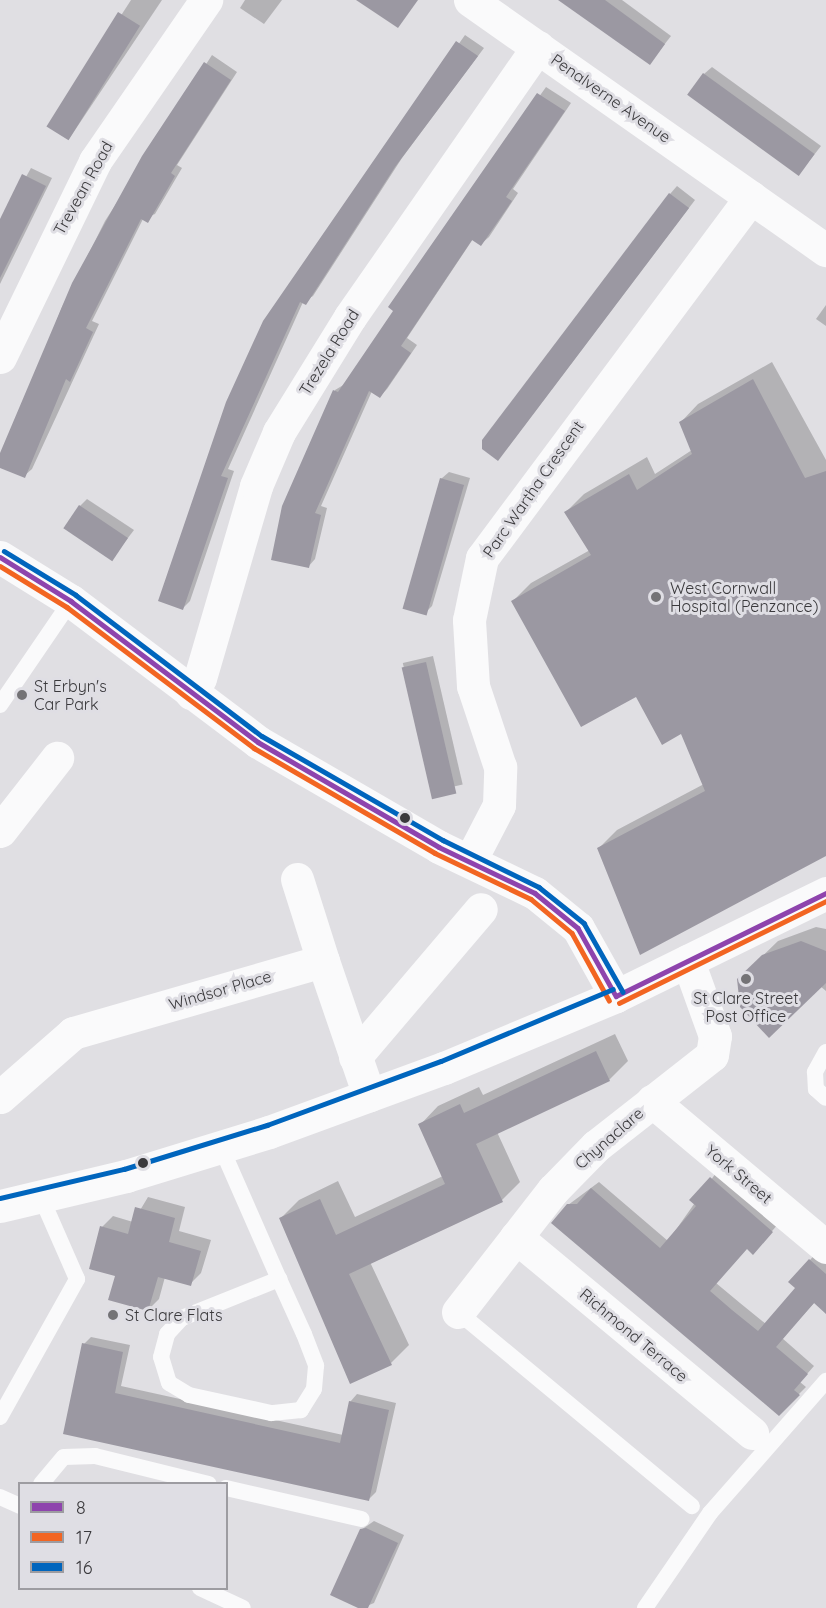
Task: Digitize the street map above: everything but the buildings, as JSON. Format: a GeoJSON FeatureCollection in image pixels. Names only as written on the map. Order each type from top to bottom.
{"type":"FeatureCollection","features":[{"type":"Feature","properties":{"kind":"street","name":"Trevean Road"},"geometry":{"type":"LineString","coordinates":[[0,357],[95,161],[206,0]]}},
{"type":"Feature","properties":{"kind":"street","name":"Penalverne Avenue"},"geometry":{"type":"LineString","coordinates":[[470,0],[826,250]]}},
{"type":"Feature","properties":{"kind":"street","name":"Trezela Road"},"geometry":{"type":"LineString","coordinates":[[191,693],[200,678],[256,486],[279,432],[363,298],[538,47]]}},
{"type":"Feature","properties":{"kind":"street","name":"Parc Wartha Crescent"},"geometry":{"type":"LineString","coordinates":[[470,861],[499,805],[500,767],[473,686],[469,620],[482,558],[751,197]]}},
{"type":"Feature","properties":{"kind":"street"},"geometry":{"type":"LineString","coordinates":[[0,557],[71,601],[258,742],[470,861],[535,892],[578,928],[616,996]]}},
{"type":"Feature","properties":{"kind":"street"},"geometry":{"type":"LineString","coordinates":[[0,831],[57,758]]}},
{"type":"Feature","properties":{"kind":"street"},"geometry":{"type":"LineString","coordinates":[[297,879],[369,1095]]}},
{"type":"Feature","properties":{"kind":"street"},"geometry":{"type":"LineString","coordinates":[[0,1206],[42,1197],[221,1147],[369,1095],[616,996],[826,893]]}},
{"type":"Feature","properties":{"kind":"street"},"geometry":{"type":"LineString","coordinates":[[355,1057],[481,909]]}},
{"type":"Feature","properties":{"kind":"street","name":"Windsor Place"},"geometry":{"type":"LineString","coordinates":[[0,1097],[73,1033],[323,961]]}},
{"type":"Feature","properties":{"kind":"street","name":"Chynaclare"},"geometry":{"type":"LineString","coordinates":[[458,1312],[516,1237],[596,1146],[712,1055],[715,1036],[688,961]]}},
{"type":"Feature","properties":{"kind":"street","name":"York Street"},"geometry":{"type":"LineString","coordinates":[[652,1101],[826,1247]]}},
{"type":"Feature","properties":{"kind":"street","name":"Richmond Terrace"},"geometry":{"type":"LineString","coordinates":[[516,1237],[752,1433]]}},
{"type":"Feature","properties":{"kind":"lane"},"geometry":{"type":"LineString","coordinates":[[0,705],[71,601]]}},
{"type":"Feature","properties":{"kind":"lane"},"geometry":{"type":"LineString","coordinates":[[826,1052],[815,1072],[816,1089],[826,1098]]}},
{"type":"Feature","properties":{"kind":"lane"},"geometry":{"type":"LineString","coordinates":[[221,1147],[279,1279],[316,1366],[314,1389],[302,1410],[271,1413],[189,1395],[169,1383],[161,1357],[167,1334],[182,1318],[279,1279]]}},
{"type":"Feature","properties":{"kind":"lane"},"geometry":{"type":"LineString","coordinates":[[0,1417],[77,1279],[42,1197]]}},
{"type":"Feature","properties":{"kind":"lane"},"geometry":{"type":"LineString","coordinates":[[458,1312],[692,1506]]}},
{"type":"Feature","properties":{"kind":"lane"},"geometry":{"type":"LineString","coordinates":[[645,1608],[710,1514],[826,1381]]}},
{"type":"Feature","properties":{"kind":"lane"},"geometry":{"type":"LineString","coordinates":[[43,1482],[64,1457],[95,1456],[201,1482]]}},
{"type":"Feature","properties":{"kind":"lane"},"geometry":{"type":"LineString","coordinates":[[228,1488],[361,1520]]}},
{"type":"Feature","properties":{"kind":"lane"},"geometry":{"type":"LineString","coordinates":[[0,1497],[18,1505]]}},
{"type":"Feature","properties":{"kind":"lane"},"geometry":{"type":"LineString","coordinates":[[204,1590],[243,1608]]}},
{"type":"Feature","properties":{"kind":"transit line","name":"16"},"geometry":{"type":"LineString","coordinates":[[4,551],[76,595],[262,736],[443,840],[539,887],[584,923],[623,992]]}},
{"type":"Feature","properties":{"kind":"transit line","name":"8"},"geometry":{"type":"LineString","coordinates":[[0,557],[71,601],[258,742],[439,847],[535,893],[578,928],[616,996]]}},
{"type":"Feature","properties":{"kind":"transit line","name":"17"},"geometry":{"type":"LineString","coordinates":[[0,566],[67,607],[254,748],[435,853],[531,899],[572,933],[609,1000]]}},
{"type":"Feature","properties":{"kind":"transit line","name":"8"},"geometry":{"type":"LineString","coordinates":[[616,996],[826,893]]}},
{"type":"Feature","properties":{"kind":"transit line","name":"17"},"geometry":{"type":"LineString","coordinates":[[619,1003],[826,901]]}},
{"type":"Feature","properties":{"kind":"transit line","name":"16"},"geometry":{"type":"LineString","coordinates":[[0,1198],[124,1169],[267,1125],[441,1061],[613,989]]}},
{"type":"Feature","properties":{"kind":"place","name":"West Cornwall Hospital (Penzance)"},"geometry":{"type":"Point","coordinates":[656,597]}},
{"type":"Feature","properties":{"kind":"place","name":"St Erbyn's Car Park"},"geometry":{"type":"Point","coordinates":[22,695]}},
{"type":"Feature","properties":{"kind":"place","name":"St Clare Street Post Office"},"geometry":{"type":"Point","coordinates":[746,979]}},
{"type":"Feature","properties":{"kind":"place","name":"St Clare Flats"},"geometry":{"type":"Point","coordinates":[113,1315]}}]}
